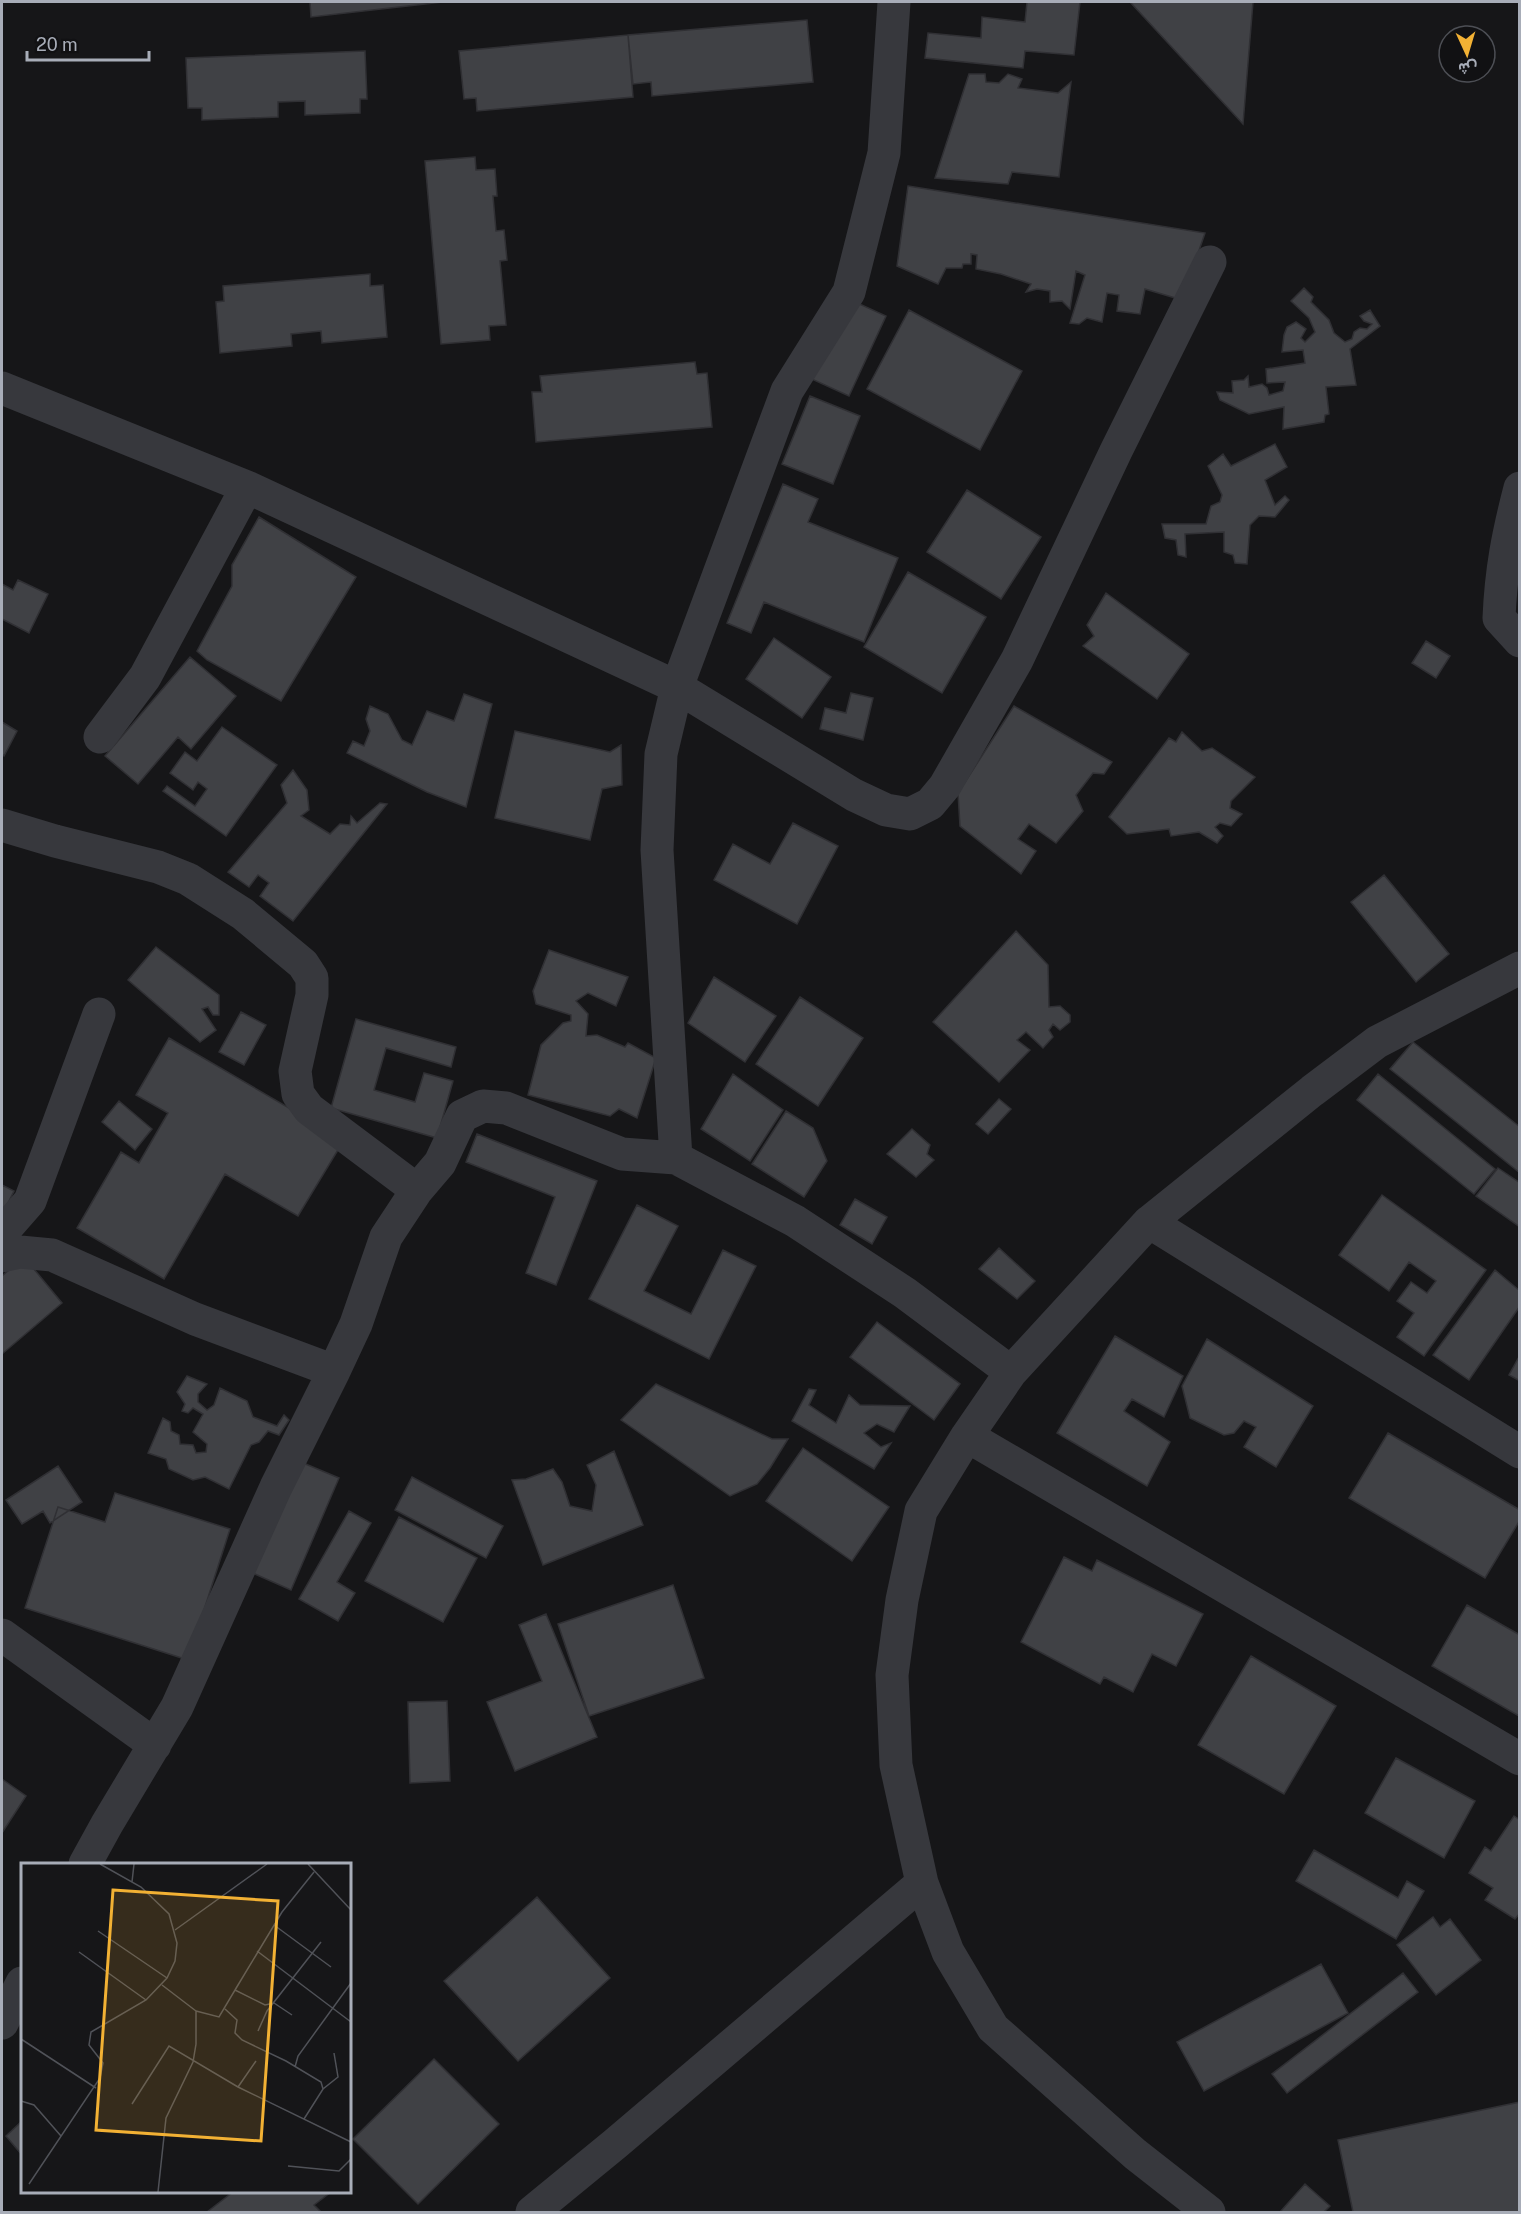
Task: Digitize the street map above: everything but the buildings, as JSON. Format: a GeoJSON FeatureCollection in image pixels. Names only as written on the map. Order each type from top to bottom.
{"type":"FeatureCollection","features":[{"type":"Feature","properties":{"kind":"street"},"geometry":{"type":"LineString","coordinates":[[676,1158],[657,850],[661,754],[677,687],[787,391],[849,292],[884,153],[894,2]]}},
{"type":"Feature","properties":{"kind":"street"},"geometry":{"type":"LineString","coordinates":[[2,388],[247,487],[677,687],[854,795],[886,810],[910,814],[930,804],[945,786],[1017,660],[1111,462],[1210,262]]}},
{"type":"Feature","properties":{"kind":"street"},"geometry":{"type":"LineString","coordinates":[[100,737],[145,677],[247,487]]}},
{"type":"Feature","properties":{"kind":"street"},"geometry":{"type":"LineString","coordinates":[[1520,488],[1505,544],[1500,583],[1499,618],[1520,641]]}},
{"type":"Feature","properties":{"kind":"street"},"geometry":{"type":"LineString","coordinates":[[2,825],[158,867],[188,879],[243,914],[303,964],[312,978],[312,995],[295,1071],[298,1094],[309,1109],[417,1190]]}},
{"type":"Feature","properties":{"kind":"street"},"geometry":{"type":"LineString","coordinates":[[1209,2212],[1135,2154],[993,2028],[948,1952],[922,1883],[896,1765],[892,1675],[902,1600],[921,1511],[967,1436],[1011,1372],[1149,1222],[1312,1091],[1377,1042],[1520,968]]}},
{"type":"Feature","properties":{"kind":"street"},"geometry":{"type":"LineString","coordinates":[[2,1233],[30,1201],[99,1014]]}},
{"type":"Feature","properties":{"kind":"street"},"geometry":{"type":"LineString","coordinates":[[87,1863],[107,1824],[177,1707],[276,1487],[356,1324],[386,1237],[417,1190],[440,1163],[462,1116],[483,1106],[506,1108],[622,1154],[676,1158],[795,1221],[904,1293],[1011,1372]]}},
{"type":"Feature","properties":{"kind":"street"},"geometry":{"type":"LineString","coordinates":[[1149,1222],[1520,1452]]}},
{"type":"Feature","properties":{"kind":"street"},"geometry":{"type":"LineString","coordinates":[[2,1256],[20,1252],[52,1255],[195,1319],[334,1371]]}},
{"type":"Feature","properties":{"kind":"street"},"geometry":{"type":"LineString","coordinates":[[967,1436],[1520,1759]]}},
{"type":"Feature","properties":{"kind":"street"},"geometry":{"type":"LineString","coordinates":[[2,1635],[155,1745]]}},
{"type":"Feature","properties":{"kind":"street"},"geometry":{"type":"LineString","coordinates":[[532,2212],[922,1883]]}},
{"type":"Feature","properties":{"kind":"street"},"geometry":{"type":"LineString","coordinates":[[2,2023],[14,1985]]}}]}
